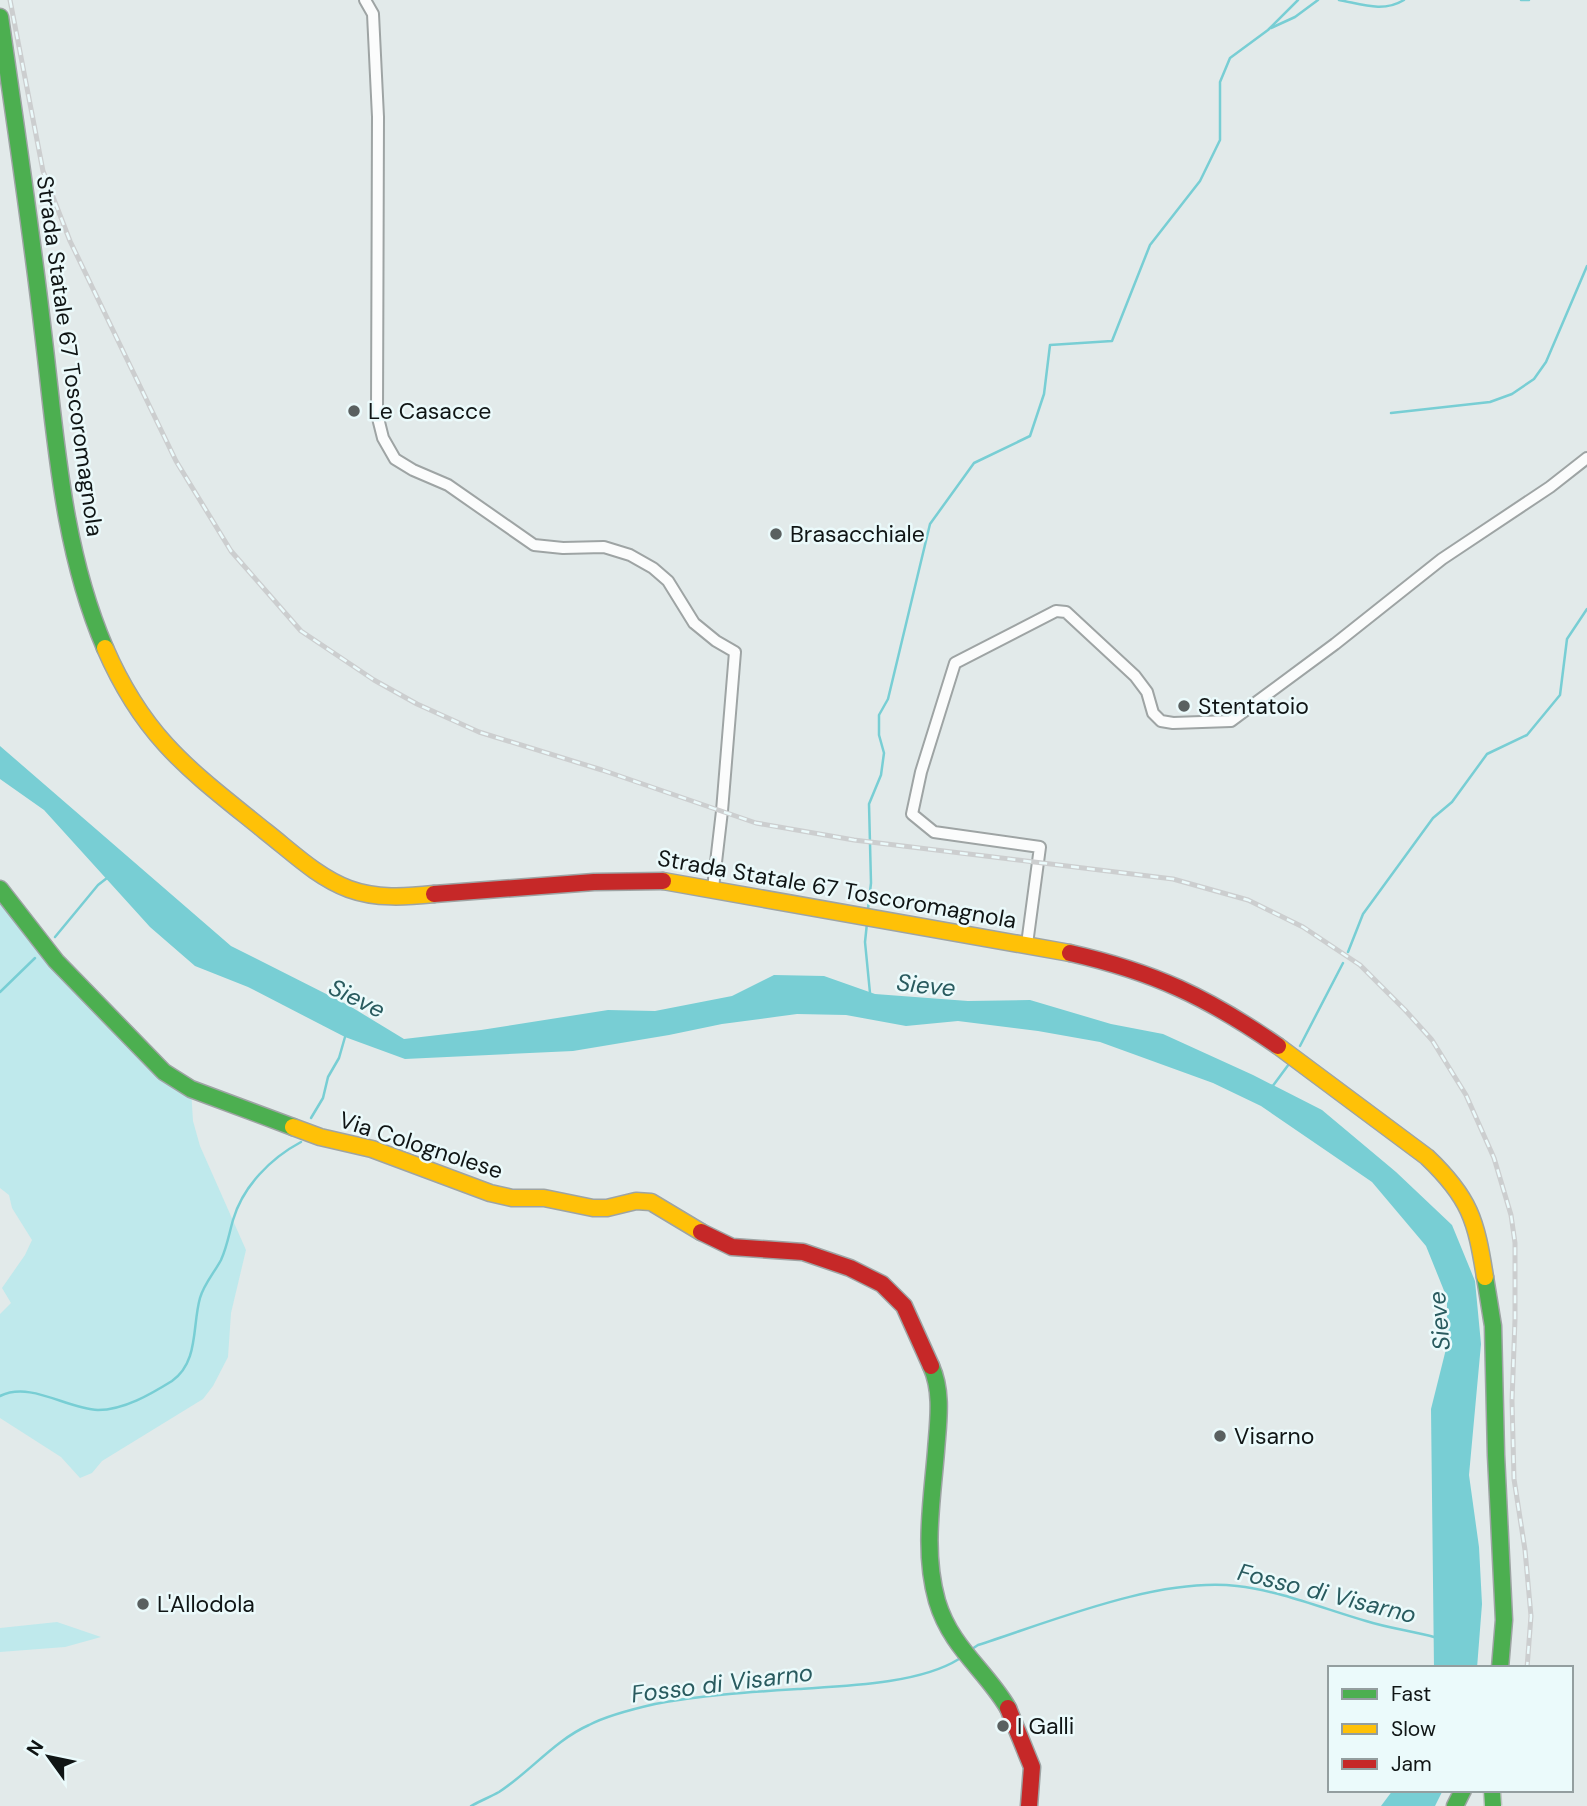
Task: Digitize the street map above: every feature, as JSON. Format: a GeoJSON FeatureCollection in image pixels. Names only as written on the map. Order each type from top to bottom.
{"type":"FeatureCollection","features":[{"type":"Feature","properties":{"kind":"main road","name":"Strada Statale 67 Toscoromagnola"},"geometry":{"type":"LineString","coordinates":[[0,17],[34,255],[66,518],[75,560],[103,645],[120,684],[141,718],[165,748],[193,774],[319,873],[363,893],[415,895],[638,880],[673,881],[1027,944],[1114,963],[1197,995],[1284,1049],[1427,1157],[1447,1176],[1463,1197],[1478,1232],[1493,1325],[1504,1620],[1498,1666]]}},
{"type":"Feature","properties":{"kind":"main road","name":"Via Colognolese"},"geometry":{"type":"LineString","coordinates":[[0,889],[56,961],[164,1072],[191,1089],[320,1137],[372,1149],[490,1193],[593,1208],[607,1208],[636,1201],[651,1202],[706,1236],[732,1247],[803,1252],[850,1268],[881,1284],[894,1295],[904,1306],[916,1330],[935,1374],[937,1387],[939,1414],[928,1547],[937,1601],[951,1636],[1003,1699],[1014,1718],[1032,1767],[1029,1806]]}},
{"type":"Feature","properties":{"kind":"street"},"geometry":{"type":"LineString","coordinates":[[365,0],[373,14],[378,117],[377,414],[383,438],[395,459],[448,485],[534,545],[563,548],[604,547],[630,555],[653,568],[668,582],[694,623],[735,652],[713,888]]}},
{"type":"Feature","properties":{"kind":"street"},"geometry":{"type":"LineString","coordinates":[[1027,944],[1040,847],[934,832],[912,814],[921,772],[955,663],[1056,611],[1066,612],[1135,676],[1147,692],[1153,713],[1161,721],[1231,721],[1335,644],[1442,559],[1587,458]]}},
{"type":"Feature","properties":{"kind":"shaded area"},"geometry":{"type":"Polygon","coordinates":[[[0,889],[56,961],[191,1089],[193,1121],[200,1146],[246,1250],[231,1313],[228,1357],[213,1386],[203,1399],[102,1461],[92,1473],[80,1478],[61,1457],[0,1418],[0,1314],[11,1303],[2,1288],[32,1240],[12,1208],[9,1195],[0,1188],[0,889]]]}},
{"type":"Feature","properties":{"kind":"shaded area"},"geometry":{"type":"Polygon","coordinates":[[[57,1622],[101,1637],[65,1647],[0,1652],[0,1628],[57,1622]]]}},
{"type":"Feature","properties":{"kind":"water","name":"Sieve"},"geometry":{"type":"Polygon","coordinates":[[[0,746],[231,946],[348,1005],[404,1039],[608,1010],[655,1011],[732,996],[774,975],[824,976],[875,994],[968,1001],[1030,1000],[1111,1024],[1163,1034],[1322,1110],[1396,1172],[1452,1225],[1475,1281],[1481,1344],[1469,1475],[1479,1547],[1482,1604],[1477,1666],[1434,1666],[1431,1409],[1447,1345],[1447,1298],[1426,1246],[1372,1182],[1261,1106],[1213,1083],[1100,1042],[958,1021],[906,1026],[846,1015],[797,1014],[722,1024],[573,1051],[405,1059],[345,1037],[248,987],[195,966],[150,927],[44,810],[0,779],[0,746]]]}},
{"type":"Feature","properties":{"kind":"water"},"geometry":{"type":"Polygon","coordinates":[[[1392,1792],[1442,1792],[1435,1806],[1381,1806],[1392,1792]]]}},
{"type":"Feature","properties":{"kind":"waterway"},"geometry":{"type":"LineString","coordinates":[[868,909],[871,883],[869,804],[881,775],[884,753],[879,735],[879,715],[888,699],[930,524],[974,463],[1030,436],[1044,394],[1050,345],[1112,341],[1150,245],[1200,181],[1220,140],[1220,82],[1230,58],[1268,30],[1298,0]]}},
{"type":"Feature","properties":{"kind":"waterway"},"geometry":{"type":"LineString","coordinates":[[1271,28],[1295,17],[1318,0]]}},
{"type":"Feature","properties":{"kind":"waterway"},"geometry":{"type":"LineString","coordinates":[[1339,0],[1380,7],[1404,0]]}},
{"type":"Feature","properties":{"kind":"waterway"},"geometry":{"type":"LineString","coordinates":[[1521,0],[1529,0]]}},
{"type":"Feature","properties":{"kind":"waterway"},"geometry":{"type":"LineString","coordinates":[[1391,413],[1490,402],[1512,394],[1534,379],[1546,362],[1587,266]]}},
{"type":"Feature","properties":{"kind":"waterway"},"geometry":{"type":"LineString","coordinates":[[1348,952],[1363,914],[1433,818],[1452,802],[1487,754],[1527,735],[1560,695],[1567,639],[1587,609]]}},
{"type":"Feature","properties":{"kind":"waterway"},"geometry":{"type":"LineString","coordinates":[[55,937],[98,885],[107,878]]}},
{"type":"Feature","properties":{"kind":"waterway"},"geometry":{"type":"LineString","coordinates":[[867,923],[865,942],[870,993]]}},
{"type":"Feature","properties":{"kind":"waterway"},"geometry":{"type":"LineString","coordinates":[[0,992],[35,958]]}},
{"type":"Feature","properties":{"kind":"waterway"},"geometry":{"type":"LineString","coordinates":[[1300,1046],[1343,963]]}},
{"type":"Feature","properties":{"kind":"waterway"},"geometry":{"type":"LineString","coordinates":[[311,1118],[323,1098],[328,1077],[339,1058],[345,1037]]}},
{"type":"Feature","properties":{"kind":"waterway"},"geometry":{"type":"LineString","coordinates":[[1272,1087],[1289,1064]]}},
{"type":"Feature","properties":{"kind":"waterway"},"geometry":{"type":"LineString","coordinates":[[0,1396],[24,1392],[98,1410],[137,1400],[172,1381],[181,1373],[191,1354],[200,1298],[221,1260],[233,1220],[244,1196],[269,1165],[301,1142]]}},
{"type":"Feature","properties":{"kind":"waterway","name":"Fosso di Visarno"},"geometry":{"type":"LineString","coordinates":[[969,1651],[978,1645],[1106,1603],[1140,1594],[1206,1585],[1237,1586],[1270,1592],[1374,1623],[1434,1637]]}},
{"type":"Feature","properties":{"kind":"waterway","name":"Fosso di Visarno"},"geometry":{"type":"LineString","coordinates":[[471,1806],[499,1792],[577,1731],[621,1713],[655,1704],[708,1696],[837,1687],[903,1679],[924,1674],[959,1659]]}},
{"type":"Feature","properties":{"kind":"railway"},"geometry":{"type":"LineString","coordinates":[[10,0],[43,171],[70,241],[176,461],[231,551],[301,631],[374,680],[417,704],[479,732],[602,770],[756,823],[854,840],[1173,879],[1248,900],[1303,927],[1360,965],[1405,1010],[1432,1040],[1466,1095],[1494,1158],[1511,1215],[1515,1243],[1512,1401],[1514,1479],[1525,1550],[1531,1616],[1527,1666]]}},
{"type":"Feature","properties":{"kind":"traffic: fast"},"geometry":{"type":"LineString","coordinates":[[0,17],[63,493],[79,571],[105,648]]}},
{"type":"Feature","properties":{"kind":"traffic: fast"},"geometry":{"type":"LineString","coordinates":[[0,889],[56,961],[164,1072],[191,1089],[293,1127]]}},
{"type":"Feature","properties":{"kind":"traffic: fast"},"geometry":{"type":"LineString","coordinates":[[1485,1277],[1493,1326],[1504,1620],[1500,1666]]}},
{"type":"Feature","properties":{"kind":"traffic: fast"},"geometry":{"type":"LineString","coordinates":[[931,1366],[937,1386],[939,1408],[929,1545],[937,1601],[951,1632],[1008,1708]]}},
{"type":"Feature","properties":{"kind":"traffic: fast"},"geometry":{"type":"LineString","coordinates":[[1455,1806],[1462,1792]]}},
{"type":"Feature","properties":{"kind":"traffic: fast"},"geometry":{"type":"LineString","coordinates":[[1492,1792],[1493,1806]]}},
{"type":"Feature","properties":{"kind":"traffic: slow"},"geometry":{"type":"LineString","coordinates":[[105,648],[136,707],[172,751],[214,790],[305,863],[337,884],[359,892],[391,896],[434,894]]}},
{"type":"Feature","properties":{"kind":"traffic: slow"},"geometry":{"type":"LineString","coordinates":[[663,881],[1070,953]]}},
{"type":"Feature","properties":{"kind":"traffic: slow"},"geometry":{"type":"LineString","coordinates":[[1278,1046],[1427,1157],[1453,1185],[1474,1225],[1485,1277]]}},
{"type":"Feature","properties":{"kind":"traffic: slow"},"geometry":{"type":"LineString","coordinates":[[293,1127],[320,1137],[372,1149],[490,1193],[512,1198],[544,1198],[593,1208],[607,1208],[636,1201],[651,1202],[701,1232]]}},
{"type":"Feature","properties":{"kind":"traffic: jam"},"geometry":{"type":"LineString","coordinates":[[434,894],[594,882],[663,881]]}},
{"type":"Feature","properties":{"kind":"traffic: jam"},"geometry":{"type":"LineString","coordinates":[[1070,953],[1100,960],[1179,988],[1227,1013],[1278,1046]]}},
{"type":"Feature","properties":{"kind":"traffic: jam"},"geometry":{"type":"LineString","coordinates":[[701,1232],[732,1247],[803,1252],[850,1268],[882,1284],[904,1306],[931,1366]]}},
{"type":"Feature","properties":{"kind":"traffic: jam"},"geometry":{"type":"LineString","coordinates":[[1008,1708],[1032,1767],[1029,1806]]}},
{"type":"Feature","properties":{"kind":"place","name":"Le Casacce"},"geometry":{"type":"Point","coordinates":[354,411]}},
{"type":"Feature","properties":{"kind":"place","name":"Brasacchiale"},"geometry":{"type":"Point","coordinates":[776,534]}},
{"type":"Feature","properties":{"kind":"place","name":"Stentatoio"},"geometry":{"type":"Point","coordinates":[1184,706]}},
{"type":"Feature","properties":{"kind":"place","name":"Visarno"},"geometry":{"type":"Point","coordinates":[1220,1436]}},
{"type":"Feature","properties":{"kind":"place","name":"L'Allodola"},"geometry":{"type":"Point","coordinates":[143,1604]}},
{"type":"Feature","properties":{"kind":"place","name":"I Galli"},"geometry":{"type":"Point","coordinates":[1003,1726]}}]}
